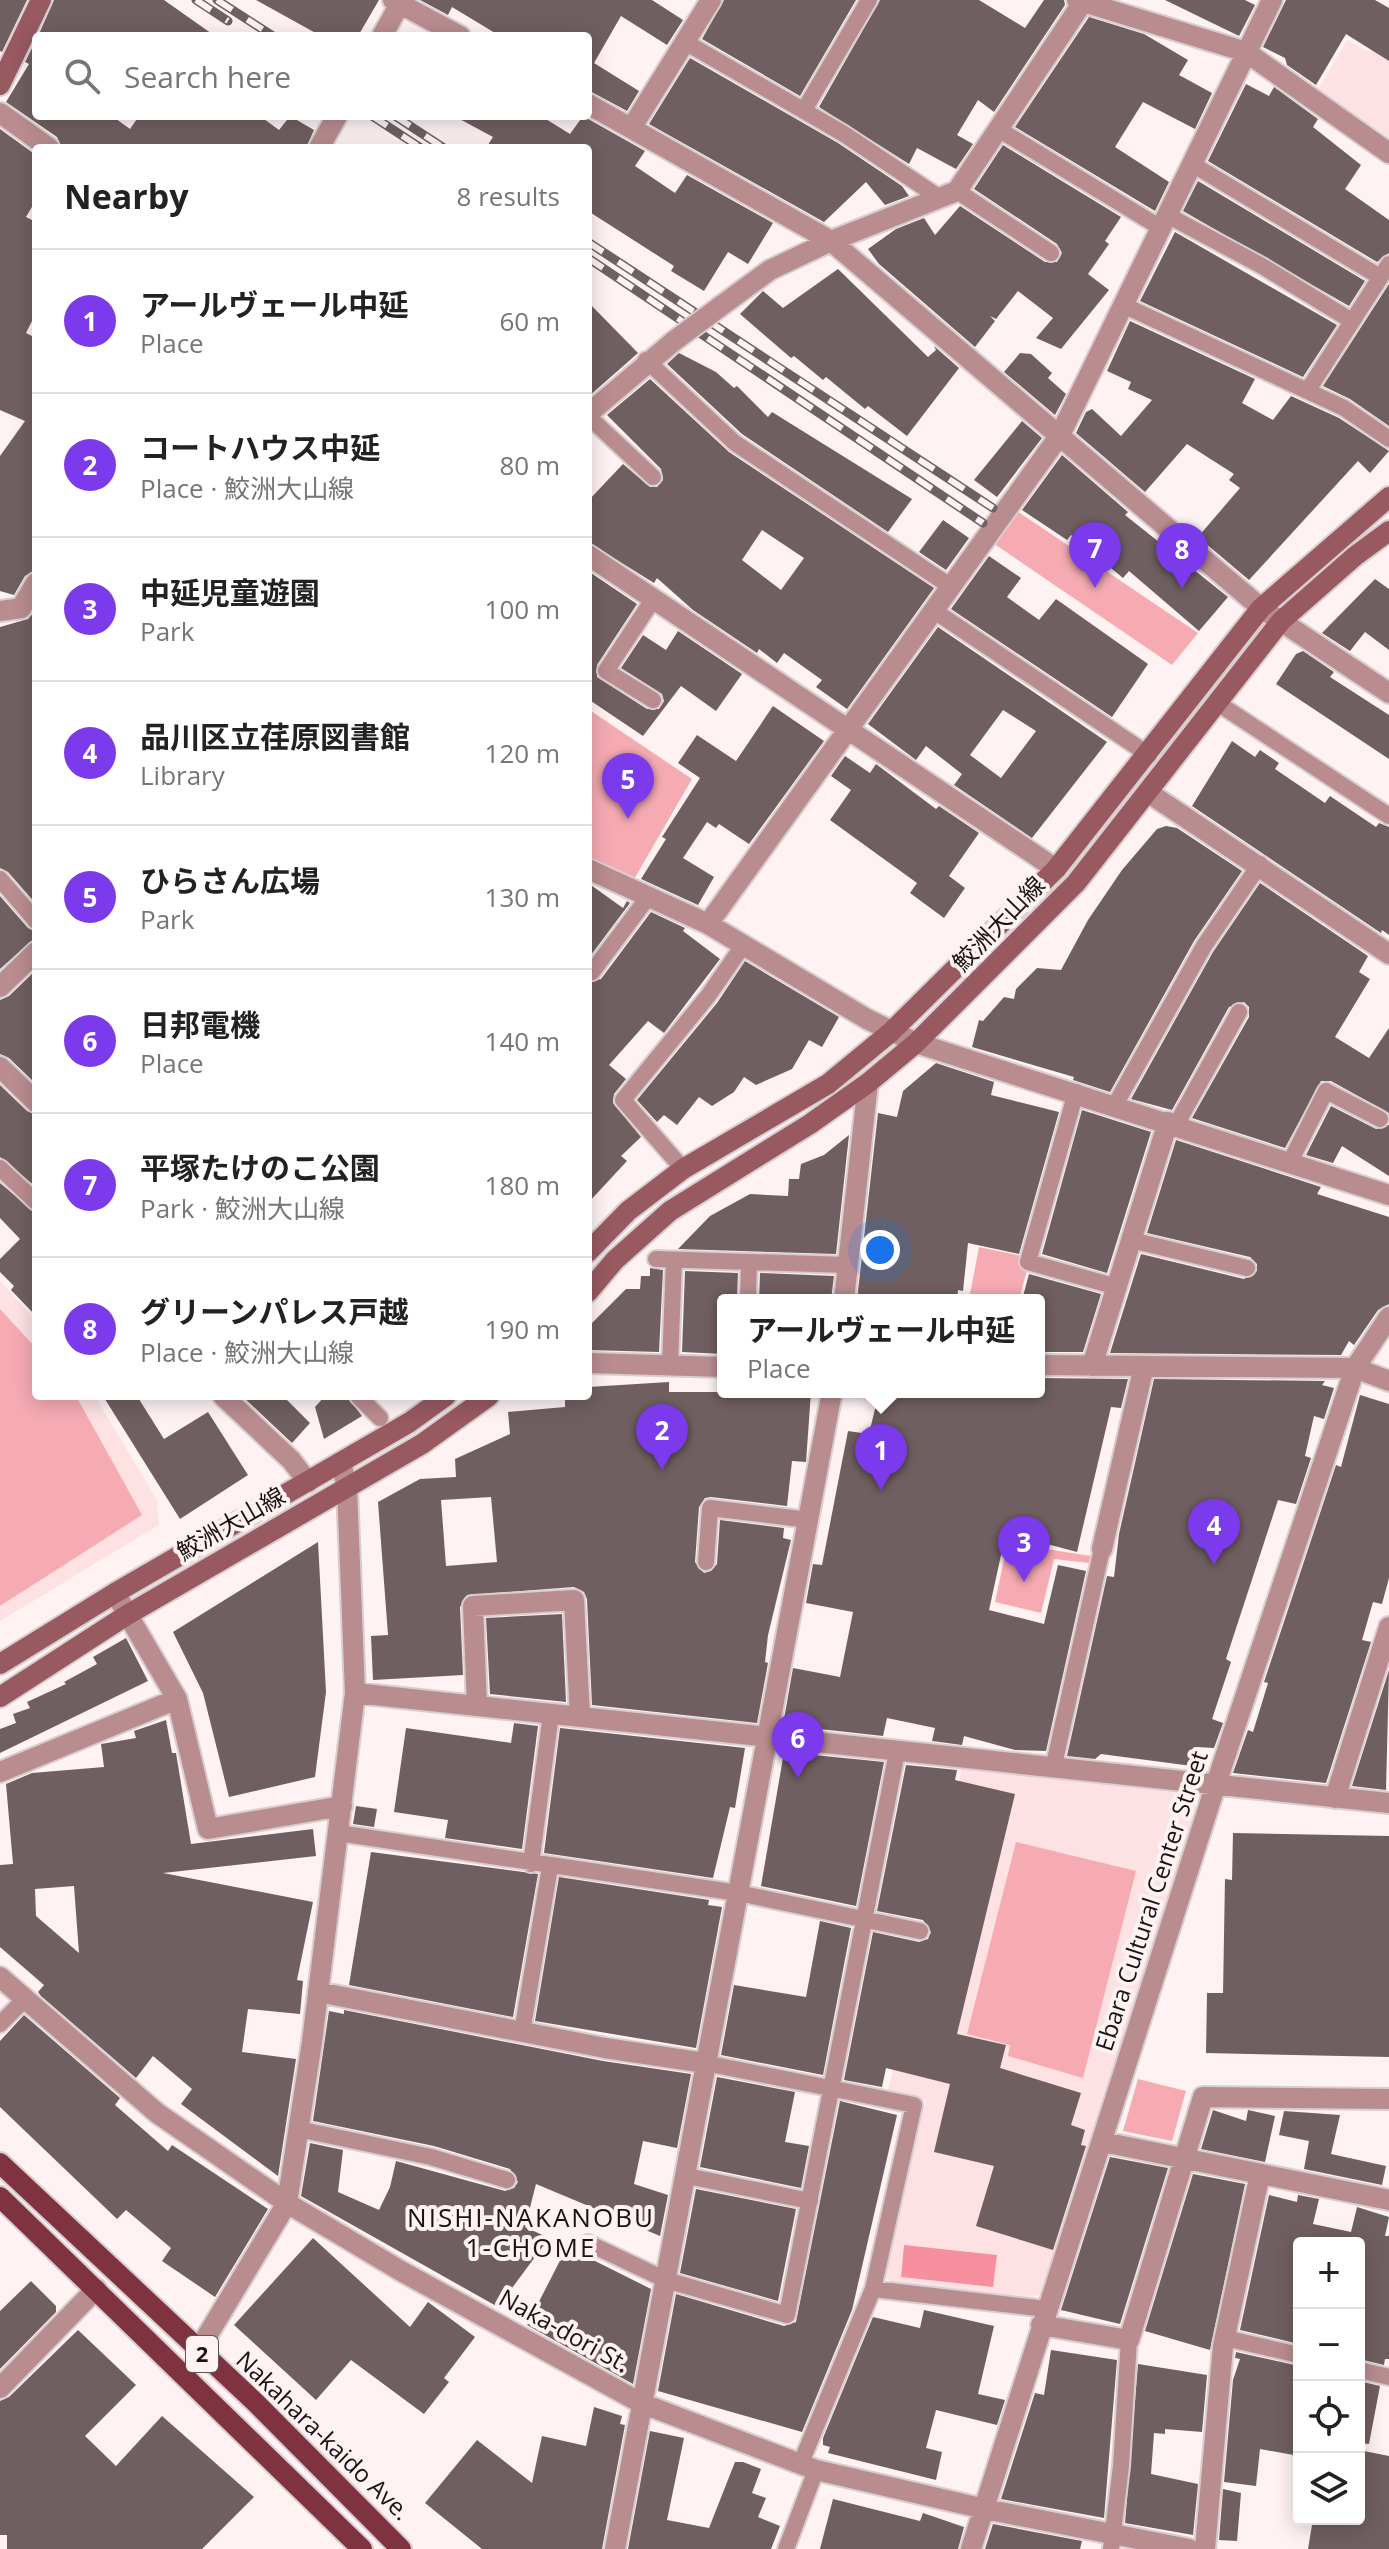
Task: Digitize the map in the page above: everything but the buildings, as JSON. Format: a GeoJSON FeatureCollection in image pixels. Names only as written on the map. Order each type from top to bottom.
{"type":"FeatureCollection","features":[{"type":"Feature","properties":{"kind":"main road"},"geometry":{"type":"LineString","coordinates":[[0,85],[41,0]]}},
{"type":"Feature","properties":{"kind":"main road","name":"鮫洲大山線"},"geometry":{"type":"LineString","coordinates":[[592,1243],[683,1169],[828,1084],[891,1032],[1056,869],[1149,755],[1261,608],[1389,497]]}},
{"type":"Feature","properties":{"kind":"main road","name":"鮫洲大山線"},"geometry":{"type":"LineString","coordinates":[[592,1288],[644,1232],[680,1204],[810,1124],[868,1083],[916,1043],[1076,883],[1281,621],[1355,556],[1389,531]]}},
{"type":"Feature","properties":{"kind":"main road","name":"鮫洲大山線"},"geometry":{"type":"LineString","coordinates":[[0,1664],[115,1593],[410,1422],[440,1400]]}},
{"type":"Feature","properties":{"kind":"main road","name":"鮫洲大山線"},"geometry":{"type":"LineString","coordinates":[[0,1697],[127,1615],[422,1444],[483,1400]]}},
{"type":"Feature","properties":{"kind":"main road","name":"Nakahara-kaido Ave."},"geometry":{"type":"LineString","coordinates":[[0,2163],[401,2549]]}},
{"type":"Feature","properties":{"kind":"main road","name":"2"},"geometry":{"type":"LineString","coordinates":[[0,2197],[356,2547]]}},
{"type":"Feature","properties":{"kind":"main road"},"geometry":{"type":"LineString","coordinates":[[356,2547],[365,2513]]}},
{"type":"Feature","properties":{"kind":"street"},"geometry":{"type":"LineString","coordinates":[[632,127],[711,0]]}},
{"type":"Feature","properties":{"kind":"street"},"geometry":{"type":"LineString","coordinates":[[708,924],[1060,435],[1272,0]]}},
{"type":"Feature","properties":{"kind":"street"},"geometry":{"type":"LineString","coordinates":[[384,32],[398,1],[453,32]]}},
{"type":"Feature","properties":{"kind":"street"},"geometry":{"type":"LineString","coordinates":[[592,411],[646,360],[770,270],[831,241],[949,194],[998,129],[1080,1],[1246,52],[1389,153]]}},
{"type":"Feature","properties":{"kind":"street"},"geometry":{"type":"LineString","coordinates":[[592,106],[831,241],[1261,608],[1389,693]]}},
{"type":"Feature","properties":{"kind":"street"},"geometry":{"type":"LineString","coordinates":[[0,113],[43,144]]}},
{"type":"Feature","properties":{"kind":"street"},"geometry":{"type":"LineString","coordinates":[[321,144],[335,120]]}},
{"type":"Feature","properties":{"kind":"street"},"geometry":{"type":"LineString","coordinates":[[592,558],[1056,869]]}},
{"type":"Feature","properties":{"kind":"street"},"geometry":{"type":"LineString","coordinates":[[0,611],[29,615]]}},
{"type":"Feature","properties":{"kind":"street"},"geometry":{"type":"LineString","coordinates":[[1149,793],[1260,864],[1389,954]]}},
{"type":"Feature","properties":{"kind":"street"},"geometry":{"type":"LineString","coordinates":[[592,871],[708,924],[742,947],[891,1032],[916,1043],[1389,1195]]}},
{"type":"Feature","properties":{"kind":"street"},"geometry":{"type":"LineString","coordinates":[[0,987],[32,956]]}},
{"type":"Feature","properties":{"kind":"street"},"geometry":{"type":"LineString","coordinates":[[0,1067],[32,1098]]}},
{"type":"Feature","properties":{"kind":"street"},"geometry":{"type":"LineString","coordinates":[[845,1294],[868,1083]]}},
{"type":"Feature","properties":{"kind":"street"},"geometry":{"type":"LineString","coordinates":[[1092,1366],[1172,1123]]}},
{"type":"Feature","properties":{"kind":"street","name":"Ebara Cultural Center Street"},"geometry":{"type":"LineString","coordinates":[[971,2549],[1215,1787],[1355,1368],[1389,1317]]}},
{"type":"Feature","properties":{"kind":"street"},"geometry":{"type":"LineString","coordinates":[[592,1363],[717,1367]]}},
{"type":"Feature","properties":{"kind":"street"},"geometry":{"type":"LineString","coordinates":[[1045,1365],[1355,1368],[1389,1381]]}},
{"type":"Feature","properties":{"kind":"street"},"geometry":{"type":"LineString","coordinates":[[1102,1549],[1144,1366]]}},
{"type":"Feature","properties":{"kind":"street"},"geometry":{"type":"LineString","coordinates":[[615,2549],[831,1398]]}},
{"type":"Feature","properties":{"kind":"street"},"geometry":{"type":"LineString","coordinates":[[227,1400],[308,1482]]}},
{"type":"Feature","properties":{"kind":"street"},"geometry":{"type":"LineString","coordinates":[[198,2351],[287,2203],[318,1992],[355,1693],[347,1487],[341,1463]]}},
{"type":"Feature","properties":{"kind":"street"},"geometry":{"type":"LineString","coordinates":[[115,1593],[177,1699],[208,1829],[342,1806]]}},
{"type":"Feature","properties":{"kind":"street"},"geometry":{"type":"LineString","coordinates":[[477,1706],[473,1606],[574,1600],[580,1717]]}},
{"type":"Feature","properties":{"kind":"street"},"geometry":{"type":"LineString","coordinates":[[1335,1798],[1389,1627]]}},
{"type":"Feature","properties":{"kind":"street"},"geometry":{"type":"LineString","coordinates":[[355,1693],[1215,1787],[1389,1803]]}},
{"type":"Feature","properties":{"kind":"street"},"geometry":{"type":"LineString","coordinates":[[0,1772],[177,1699]]}},
{"type":"Feature","properties":{"kind":"street","name":"Naka-dori St."},"geometry":{"type":"LineString","coordinates":[[0,1977],[157,2113],[287,2203],[401,2271],[641,2403],[808,2468],[1113,2542],[1189,2549]]}},
{"type":"Feature","properties":{"kind":"street"},"geometry":{"type":"LineString","coordinates":[[318,1992],[522,2032],[705,2063]]}},
{"type":"Feature","properties":{"kind":"street"},"geometry":{"type":"LineString","coordinates":[[1043,2317],[1129,2340],[1203,2097],[1389,2099]]}},
{"type":"Feature","properties":{"kind":"street"},"geometry":{"type":"LineString","coordinates":[[1103,2142],[1389,2200]]}},
{"type":"Feature","properties":{"kind":"street"},"geometry":{"type":"LineString","coordinates":[[1205,2549],[1225,2338],[1260,2174]]}},
{"type":"Feature","properties":{"kind":"street"},"geometry":{"type":"LineString","coordinates":[[0,2388],[96,2289]]}},
{"type":"Feature","properties":{"kind":"lane"},"geometry":{"type":"LineString","coordinates":[[804,110],[869,0]]}},
{"type":"Feature","properties":{"kind":"lane"},"geometry":{"type":"LineString","coordinates":[[685,42],[1051,253]]}},
{"type":"Feature","properties":{"kind":"lane"},"geometry":{"type":"LineString","coordinates":[[998,129],[1164,222],[1262,266],[1352,321]]}},
{"type":"Feature","properties":{"kind":"lane"},"geometry":{"type":"LineString","coordinates":[[1192,164],[1384,279],[1352,321],[1308,390]]}},
{"type":"Feature","properties":{"kind":"lane"},"geometry":{"type":"LineString","coordinates":[[1123,305],[1344,408],[1389,439]]}},
{"type":"Feature","properties":{"kind":"lane"},"geometry":{"type":"LineString","coordinates":[[646,360],[735,443],[950,586]]}},
{"type":"Feature","properties":{"kind":"lane"},"geometry":{"type":"LineString","coordinates":[[592,419],[653,477]]}},
{"type":"Feature","properties":{"kind":"lane"},"geometry":{"type":"LineString","coordinates":[[653,700],[606,671],[654,598]]}},
{"type":"Feature","properties":{"kind":"lane"},"geometry":{"type":"LineString","coordinates":[[933,610],[1149,755]]}},
{"type":"Feature","properties":{"kind":"lane"},"geometry":{"type":"LineString","coordinates":[[1219,704],[1389,816]]}},
{"type":"Feature","properties":{"kind":"lane"},"geometry":{"type":"LineString","coordinates":[[1115,1105],[1204,946],[1260,864]]}},
{"type":"Feature","properties":{"kind":"lane"},"geometry":{"type":"LineString","coordinates":[[0,879],[32,916]]}},
{"type":"Feature","properties":{"kind":"lane"},"geometry":{"type":"LineString","coordinates":[[592,972],[649,896]]}},
{"type":"Feature","properties":{"kind":"lane"},"geometry":{"type":"LineString","coordinates":[[683,1169],[623,1100],[708,996],[742,947]]}},
{"type":"Feature","properties":{"kind":"lane"},"geometry":{"type":"LineString","coordinates":[[1172,1123],[1239,1012]]}},
{"type":"Feature","properties":{"kind":"lane"},"geometry":{"type":"LineString","coordinates":[[1290,1162],[1326,1091],[1380,1119]]}},
{"type":"Feature","properties":{"kind":"lane"},"geometry":{"type":"LineString","coordinates":[[1076,1092],[1028,1262],[1117,1287]]}},
{"type":"Feature","properties":{"kind":"lane"},"geometry":{"type":"LineString","coordinates":[[0,1168],[32,1198]]}},
{"type":"Feature","properties":{"kind":"lane"},"geometry":{"type":"LineString","coordinates":[[1131,1240],[1247,1268]]}},
{"type":"Feature","properties":{"kind":"lane"},"geometry":{"type":"LineString","coordinates":[[656,1259],[847,1265]]}},
{"type":"Feature","properties":{"kind":"lane"},"geometry":{"type":"LineString","coordinates":[[670,1365],[674,1260]]}},
{"type":"Feature","properties":{"kind":"lane"},"geometry":{"type":"LineString","coordinates":[[748,1294],[749,1262]]}},
{"type":"Feature","properties":{"kind":"lane"},"geometry":{"type":"LineString","coordinates":[[362,1400],[380,1418]]}},
{"type":"Feature","properties":{"kind":"lane"},"geometry":{"type":"LineString","coordinates":[[706,1562],[710,1508],[809,1520]]}},
{"type":"Feature","properties":{"kind":"lane"},"geometry":{"type":"LineString","coordinates":[[1053,1769],[1102,1549]]}},
{"type":"Feature","properties":{"kind":"lane"},"geometry":{"type":"LineString","coordinates":[[531,1864],[551,1714]]}},
{"type":"Feature","properties":{"kind":"lane"},"geometry":{"type":"LineString","coordinates":[[588,2243],[666,2280],[787,2315],[897,1752]]}},
{"type":"Feature","properties":{"kind":"lane"},"geometry":{"type":"LineString","coordinates":[[338,1833],[738,1893],[920,1931]]}},
{"type":"Feature","properties":{"kind":"lane"},"geometry":{"type":"LineString","coordinates":[[522,2032],[550,1867]]}},
{"type":"Feature","properties":{"kind":"lane"},"geometry":{"type":"LineString","coordinates":[[0,2024],[24,2000]]}},
{"type":"Feature","properties":{"kind":"lane"},"geometry":{"type":"LineString","coordinates":[[705,2063],[832,2091],[914,2105],[873,2289],[808,2468],[786,2549]]}},
{"type":"Feature","properties":{"kind":"lane"},"geometry":{"type":"LineString","coordinates":[[298,2129],[431,2157],[507,2180]]}},
{"type":"Feature","properties":{"kind":"lane"},"geometry":{"type":"LineString","coordinates":[[687,2176],[810,2201]]}},
{"type":"Feature","properties":{"kind":"lane"},"geometry":{"type":"LineString","coordinates":[[873,2289],[1043,2317]]}},
{"type":"Feature","properties":{"kind":"lane"},"geometry":{"type":"LineString","coordinates":[[1225,2338],[1293,2354]]}},
{"type":"Feature","properties":{"kind":"lane"},"geometry":{"type":"LineString","coordinates":[[1113,2542],[1129,2340]]}},
{"type":"Feature","properties":{"kind":"lane"},"geometry":{"type":"LineString","coordinates":[[1365,2371],[1389,2377]]}},
{"type":"Feature","properties":{"kind":"shaded area"},"geometry":{"type":"Polygon","coordinates":[[[1389,24],[1389,138],[1319,88],[1347,40],[1370,52],[1389,24]]]}},
{"type":"Feature","properties":{"kind":"shaded area"},"geometry":{"type":"Polygon","coordinates":[[[1017,511],[1198,633],[1172,665],[993,543],[1017,511]]]}},
{"type":"Feature","properties":{"kind":"shaded area"},"geometry":{"type":"Polygon","coordinates":[[[592,712],[692,779],[633,881],[592,861],[592,712]]]}},
{"type":"Feature","properties":{"kind":"shaded area"},"geometry":{"type":"Polygon","coordinates":[[[979,1247],[1026,1257],[1027,1270],[1021,1294],[970,1294],[979,1247]]]}},
{"type":"Feature","properties":{"kind":"shaded area"},"geometry":{"type":"Polygon","coordinates":[[[0,1281],[32,1317],[32,1400],[97,1400],[157,1500],[159,1525],[0,1621],[0,1281]]]}},
{"type":"Feature","properties":{"kind":"shaded area"},"geometry":{"type":"Polygon","coordinates":[[[0,1309],[32,1344],[32,1400],[78,1400],[142,1515],[0,1606],[0,1309]]]}},
{"type":"Feature","properties":{"kind":"shaded area"},"geometry":{"type":"Polygon","coordinates":[[[1020,1545],[1091,1556],[1089,1563],[1054,1559],[1041,1613],[995,1602],[1006,1550],[1017,1551],[1020,1545]]]}},
{"type":"Feature","properties":{"kind":"shaded area"},"geometry":{"type":"Polygon","coordinates":[[[962,1769],[1189,1794],[1196,1807],[1043,2293],[1032,2297],[891,2281],[884,2277],[926,2100],[888,2091],[962,1769]]]}},
{"type":"Feature","properties":{"kind":"shaded area"},"geometry":{"type":"Polygon","coordinates":[[[1016,1842],[1136,1871],[1083,2078],[1008,2056],[1010,2045],[967,2034],[1016,1842]]]}},
{"type":"Feature","properties":{"kind":"shaded area"},"geometry":{"type":"Polygon","coordinates":[[[1138,2079],[1186,2091],[1172,2141],[1123,2131],[1138,2079]]]}},
{"type":"Feature","properties":{"kind":"shaded area"},"geometry":{"type":"Polygon","coordinates":[[[904,2245],[997,2255],[993,2287],[901,2277],[904,2245]]]}},
{"type":"Feature","properties":{"kind":"railway"},"geometry":{"type":"LineString","coordinates":[[196,0],[228,21]]}},
{"type":"Feature","properties":{"kind":"railway"},"geometry":{"type":"LineString","coordinates":[[217,0],[267,32]]}},
{"type":"Feature","properties":{"kind":"railway"},"geometry":{"type":"LineString","coordinates":[[378,120],[415,144]]}},
{"type":"Feature","properties":{"kind":"railway"},"geometry":{"type":"LineString","coordinates":[[401,120],[438,144]]}},
{"type":"Feature","properties":{"kind":"railway"},"geometry":{"type":"LineString","coordinates":[[592,245],[993,508]]}},
{"type":"Feature","properties":{"kind":"railway"},"geometry":{"type":"LineString","coordinates":[[592,261],[983,523]]}},
{"type":"Feature","properties":{"kind":"place","name":"平塚たけのこ公園"},"geometry":{"type":"Point","coordinates":[1095,588]}},
{"type":"Feature","properties":{"kind":"place","name":"グリーンパレス戸越"},"geometry":{"type":"Point","coordinates":[1182,589]}},
{"type":"Feature","properties":{"kind":"place","name":"ひらさん広場"},"geometry":{"type":"Point","coordinates":[628,819]}},
{"type":"Feature","properties":{"kind":"place","name":"コートハウス中延"},"geometry":{"type":"Point","coordinates":[662,1470]}},
{"type":"Feature","properties":{"kind":"place","name":"アールヴェール中延"},"geometry":{"type":"Point","coordinates":[881,1490]}},
{"type":"Feature","properties":{"kind":"place","name":"品川区立荏原図書館"},"geometry":{"type":"Point","coordinates":[1214,1565]}},
{"type":"Feature","properties":{"kind":"place","name":"中延児童遊園"},"geometry":{"type":"Point","coordinates":[1024,1582]}},
{"type":"Feature","properties":{"kind":"place","name":"日邦電機"},"geometry":{"type":"Point","coordinates":[798,1778]}},
{"type":"Feature","properties":{"kind":"district","name":"NISHI-NAKANOBU 1-CHOME"},"geometry":{"type":"Point","coordinates":[531,2233]}}]}
